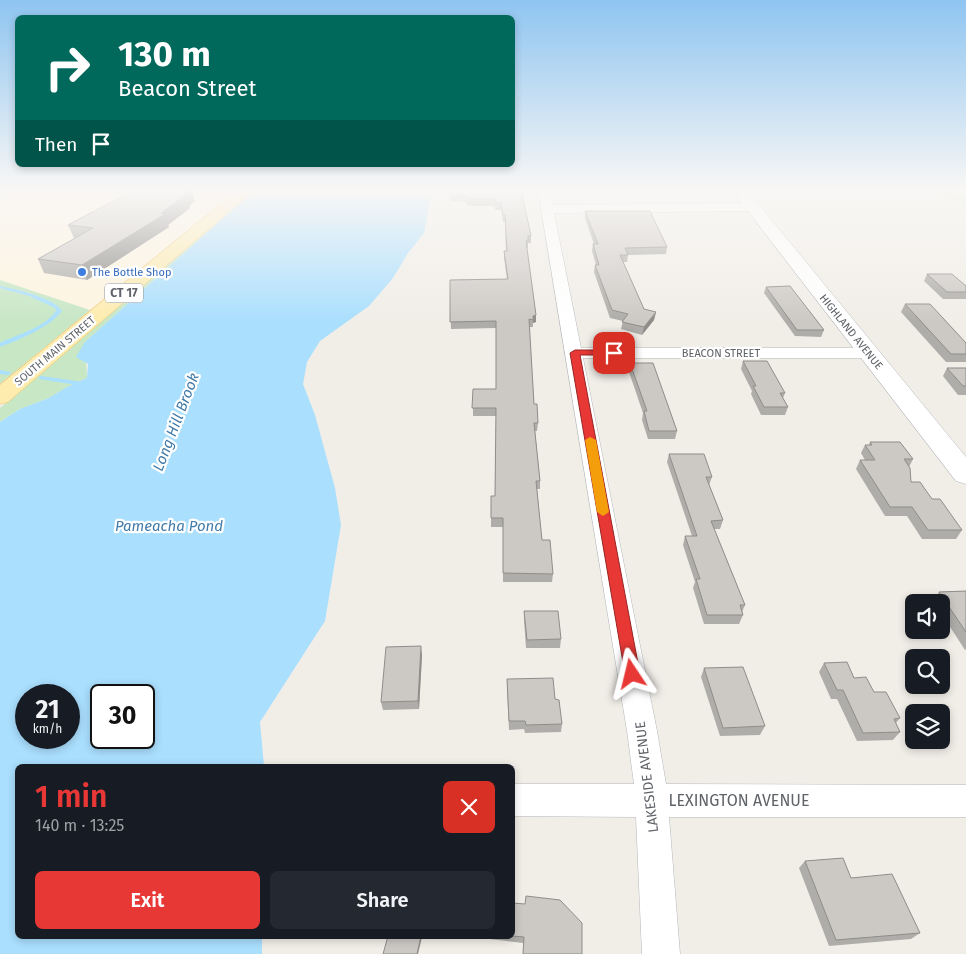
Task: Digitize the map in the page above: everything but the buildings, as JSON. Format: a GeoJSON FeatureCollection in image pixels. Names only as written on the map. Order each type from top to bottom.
{"type":"FeatureCollection","features":[{"type":"Feature","properties":{"kind":"main road","name":"SOUTH MAIN STREET"},"geometry":{"type":"LineString","coordinates":[[0,397],[195,234]]}},
{"type":"Feature","properties":{"kind":"street","name":"LAKESIDE AVENUE"},"geometry":{"type":"LineString","coordinates":[[553,234],[642,731],[652,800],[662,954]]}},
{"type":"Feature","properties":{"kind":"street","name":"HIGHLAND AVENUE"},"geometry":{"type":"LineString","coordinates":[[773,234],[966,474]]}},
{"type":"Feature","properties":{"kind":"street","name":"BEACON STREET"},"geometry":{"type":"LineString","coordinates":[[575,353],[868,353]]}},
{"type":"Feature","properties":{"kind":"street","name":"LEXINGTON AVENUE"},"geometry":{"type":"LineString","coordinates":[[515,800],[966,801]]}},
{"type":"Feature","properties":{"kind":"shaded area"},"geometry":{"type":"Polygon","coordinates":[[[0,234],[186,234],[128,282],[90,310],[0,280],[0,234]]]}},
{"type":"Feature","properties":{"kind":"green space"},"geometry":{"type":"Polygon","coordinates":[[[206,234],[85,342],[87,378],[49,398],[20,409],[0,422],[0,408],[206,234]]]}},
{"type":"Feature","properties":{"kind":"green space"},"geometry":{"type":"Polygon","coordinates":[[[0,280],[90,310],[0,384],[0,280]]]}},
{"type":"Feature","properties":{"kind":"water","name":"Pameacha Pond"},"geometry":{"type":"Polygon","coordinates":[[[206,234],[424,234],[408,253],[393,278],[369,306],[320,341],[307,362],[303,384],[315,415],[335,488],[341,525],[325,621],[260,722],[264,764],[15,764],[15,939],[262,939],[262,954],[0,954],[0,422],[20,409],[49,398],[87,378],[88,364],[76,357],[85,342],[206,234]]]}},
{"type":"Feature","properties":{"kind":"waterway"},"geometry":{"type":"LineString","coordinates":[[0,287],[31,295],[57,307],[59,311],[41,326],[0,345]]}},
{"type":"Feature","properties":{"kind":"waterway"},"geometry":{"type":"LineString","coordinates":[[0,372],[8,373]]}},
{"type":"Feature","properties":{"kind":"waterway"},"geometry":{"type":"LineString","coordinates":[[41,378],[83,384]]}},
{"type":"Feature","properties":{"kind":"slow traffic"},"geometry":{"type":"LineString","coordinates":[[590,440],[603,512]]}},
{"type":"Feature","properties":{"kind":"place","name":"The Bottle Shop"},"geometry":{"type":"Point","coordinates":[82,272]}},
{"type":"Feature","properties":{"kind":"route"},"geometry":{"type":"LineString","coordinates":[[614,353],[575,353],[632,674]]}},
{"type":"Feature","properties":{"kind":"water label","name":"Long Hill Brook"},"geometry":{"type":"Point","coordinates":[176,422]}}]}
